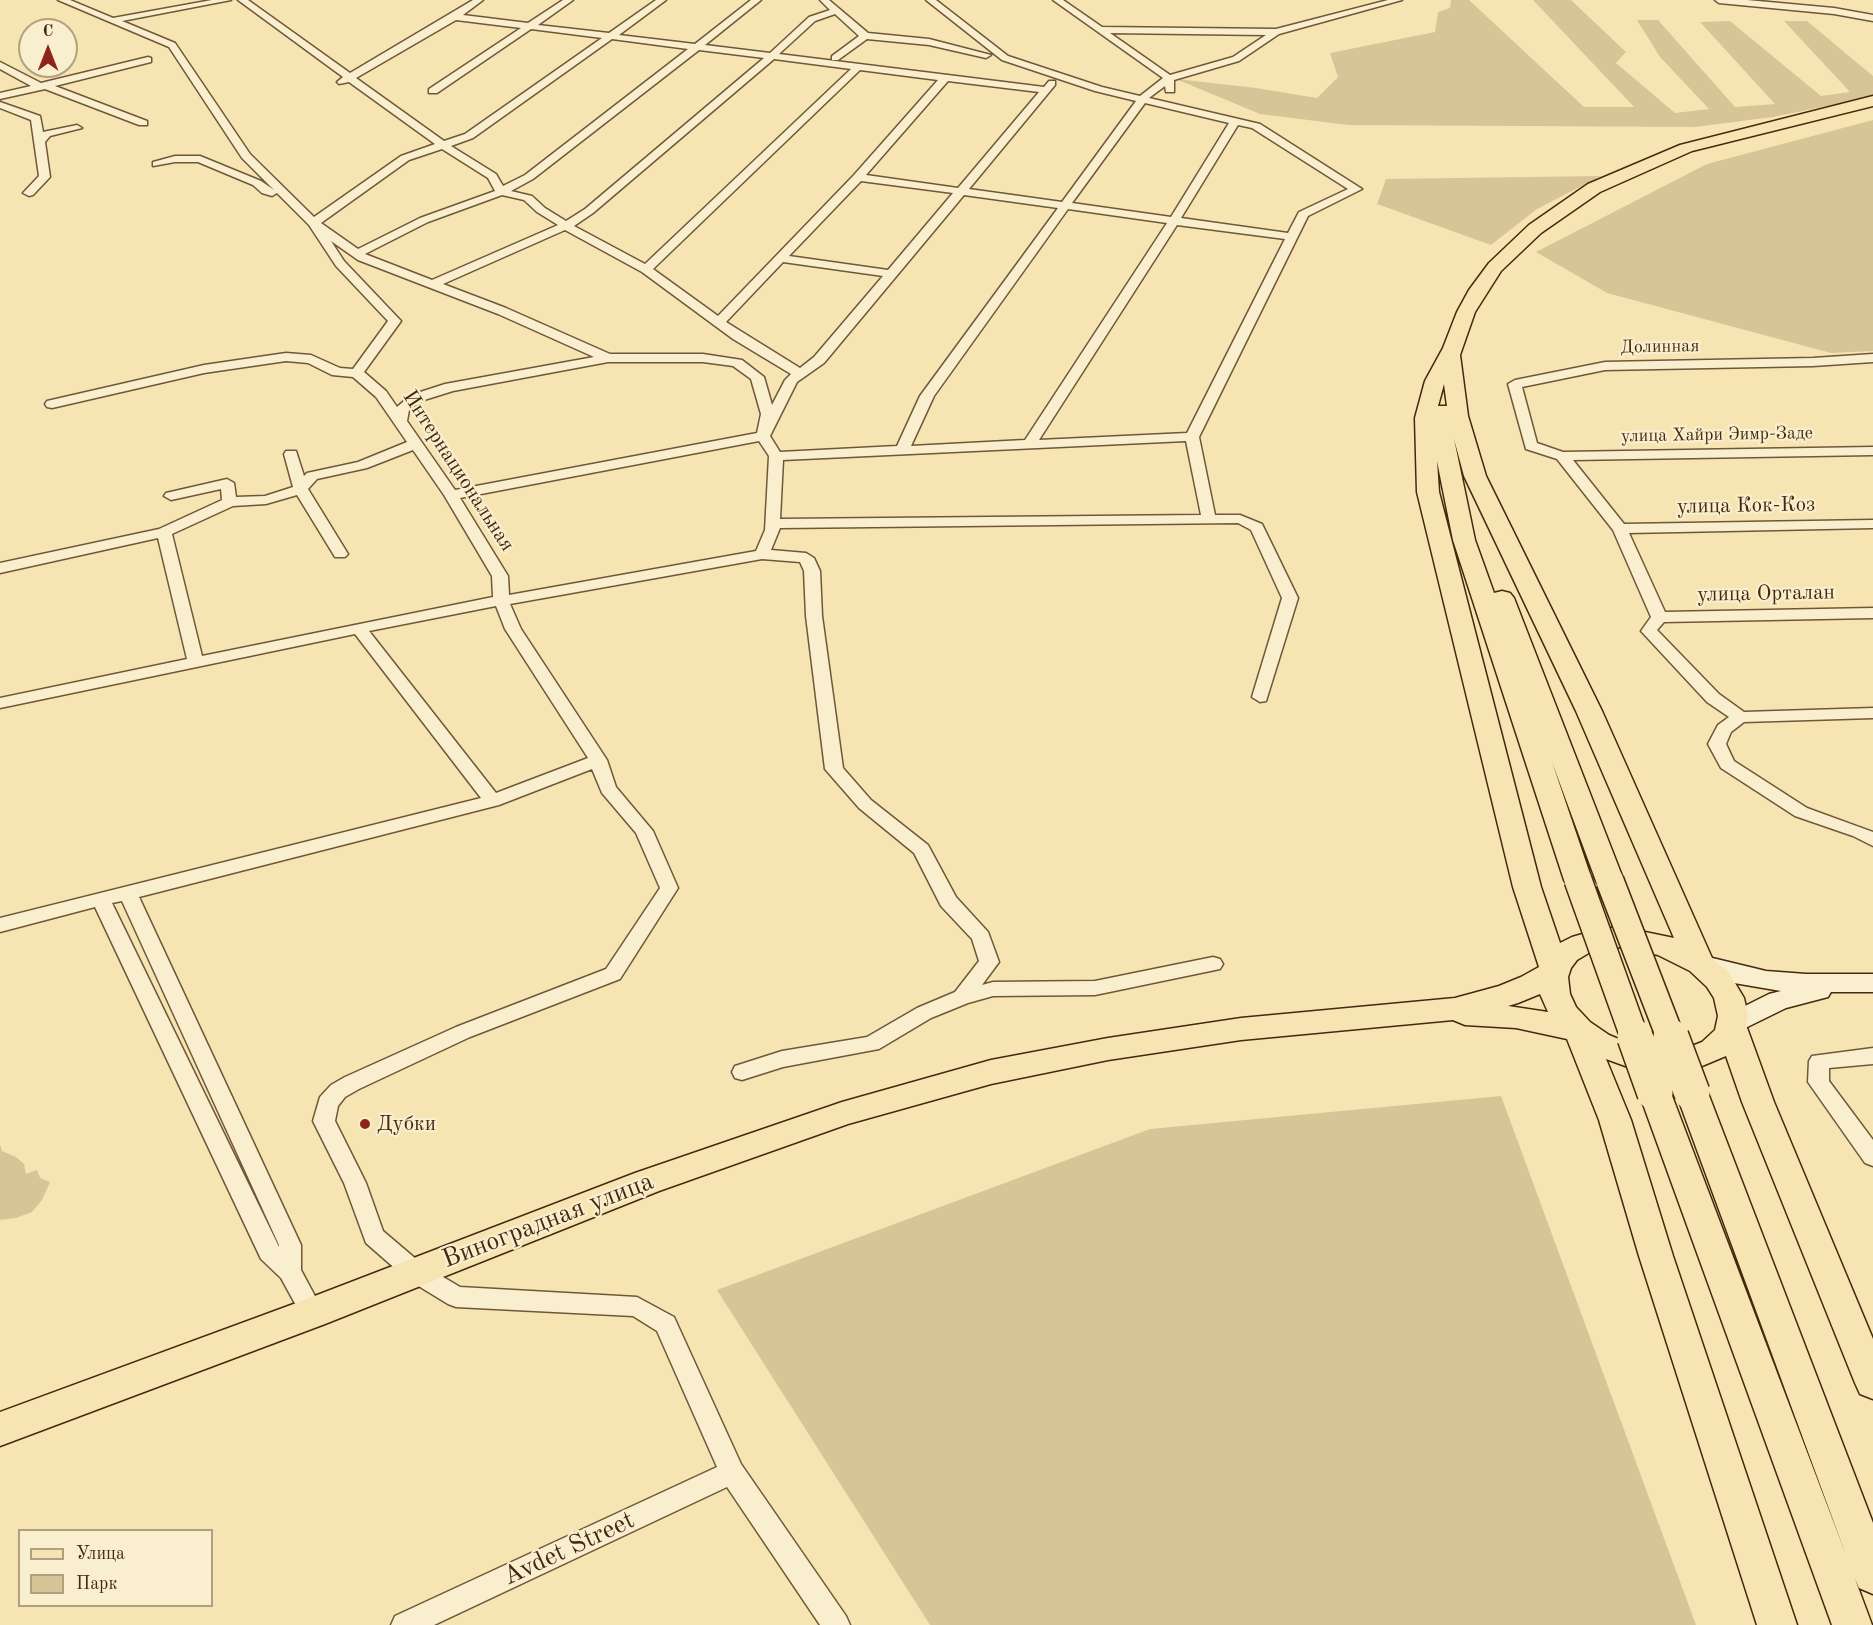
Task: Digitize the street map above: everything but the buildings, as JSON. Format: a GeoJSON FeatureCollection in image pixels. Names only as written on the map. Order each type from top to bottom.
{"type":"FeatureCollection","features":[{"type":"Feature","properties":{"kind":"main road"},"geometry":{"type":"LineString","coordinates":[[1450,351],[1458,416],[1475,476],[1589,711],[1700,964],[1718,980],[1729,998],[1733,1016],[1729,1035],[1713,1050],[1690,1059],[1660,1061],[1628,1056],[1599,1043],[1580,1030],[1563,1013],[1555,994],[1555,971],[1527,887],[1428,492],[1425,418],[1435,381],[1478,290],[1495,267],[1535,229],[1594,188],[1686,148],[1873,101]]}},
{"type":"Feature","properties":{"kind":"main road"},"geometry":{"type":"LineString","coordinates":[[1450,351],[1444,375],[1442,424],[1464,540],[1578,880],[1852,1625]]}},
{"type":"Feature","properties":{"kind":"main road"},"geometry":{"type":"LineString","coordinates":[[1453,484],[1481,543],[1692,1093],[1873,1575]]}},
{"type":"Feature","properties":{"kind":"main road"},"geometry":{"type":"LineString","coordinates":[[1425,1013],[1455,1009],[1507,995],[1532,985],[1555,971],[1567,953],[1582,944],[1600,939],[1621,938],[1666,946],[1700,964],[1766,980],[1863,983]]}},
{"type":"Feature","properties":{"kind":"main road"},"geometry":{"type":"LineString","coordinates":[[1731,1025],[1778,1001],[1807,992],[1863,983]]}},
{"type":"Feature","properties":{"kind":"main road"},"geometry":{"type":"LineString","coordinates":[[1425,1013],[1516,1017],[1580,1030]]}},
{"type":"Feature","properties":{"kind":"main road","name":"Виноградная улица"},"geometry":{"type":"LineString","coordinates":[[0,1429],[312,1313],[647,1182],[842,1114],[991,1072],[1108,1048],[1241,1029],[1425,1013]]}},
{"type":"Feature","properties":{"kind":"main road"},"geometry":{"type":"LineString","coordinates":[[1731,1025],[1758,1102],[1873,1383]]}},
{"type":"Feature","properties":{"kind":"main road"},"geometry":{"type":"LineString","coordinates":[[1580,1030],[1615,1120],[1659,1267],[1777,1625]]}},
{"type":"Feature","properties":{"kind":"street"},"geometry":{"type":"LineString","coordinates":[[62,0],[172,45],[246,156],[313,223],[357,254],[502,310],[608,358]]}},
{"type":"Feature","properties":{"kind":"street"},"geometry":{"type":"LineString","coordinates":[[114,20],[227,0]]}},
{"type":"Feature","properties":{"kind":"street"},"geometry":{"type":"LineString","coordinates":[[242,0],[443,145],[492,176],[501,192],[528,198],[541,210],[566,226],[646,269],[737,336],[800,374]]}},
{"type":"Feature","properties":{"kind":"street"},"geometry":{"type":"LineString","coordinates":[[340,83],[454,18],[480,0]]}},
{"type":"Feature","properties":{"kind":"street"},"geometry":{"type":"LineString","coordinates":[[433,91],[569,0]]}},
{"type":"Feature","properties":{"kind":"street"},"geometry":{"type":"LineString","coordinates":[[313,223],[405,158],[470,136],[662,0]]}},
{"type":"Feature","properties":{"kind":"street"},"geometry":{"type":"LineString","coordinates":[[357,254],[424,220],[501,192],[529,177],[757,0]]}},
{"type":"Feature","properties":{"kind":"street"},"geometry":{"type":"LineString","coordinates":[[824,0],[865,36],[929,42],[986,55]]}},
{"type":"Feature","properties":{"kind":"street"},"geometry":{"type":"LineString","coordinates":[[930,0],[1005,58],[1099,88],[1256,126],[1356,189],[1303,214]]}},
{"type":"Feature","properties":{"kind":"street"},"geometry":{"type":"LineString","coordinates":[[1057,0],[1169,78],[1171,96]]}},
{"type":"Feature","properties":{"kind":"street"},"geometry":{"type":"LineString","coordinates":[[1100,30],[1276,32],[1398,0]]}},
{"type":"Feature","properties":{"kind":"street"},"geometry":{"type":"LineString","coordinates":[[1719,0],[1834,11],[1873,18]]}},
{"type":"Feature","properties":{"kind":"street"},"geometry":{"type":"LineString","coordinates":[[1824,0],[1834,11]]}},
{"type":"Feature","properties":{"kind":"street"},"geometry":{"type":"LineString","coordinates":[[432,284],[566,226],[589,211],[772,57],[812,19],[836,11]]}},
{"type":"Feature","properties":{"kind":"street"},"geometry":{"type":"LineString","coordinates":[[454,18],[1046,90]]}},
{"type":"Feature","properties":{"kind":"street"},"geometry":{"type":"LineString","coordinates":[[902,450],[927,396],[1143,98],[1169,78],[1236,59],[1276,32]]}},
{"type":"Feature","properties":{"kind":"street"},"geometry":{"type":"LineString","coordinates":[[835,58],[865,36]]}},
{"type":"Feature","properties":{"kind":"street"},"geometry":{"type":"LineString","coordinates":[[0,96],[148,60]]}},
{"type":"Feature","properties":{"kind":"street"},"geometry":{"type":"LineString","coordinates":[[0,65],[5,72],[142,123]]}},
{"type":"Feature","properties":{"kind":"street"},"geometry":{"type":"LineString","coordinates":[[646,269],[858,67]]}},
{"type":"Feature","properties":{"kind":"street"},"geometry":{"type":"LineString","coordinates":[[763,436],[792,380],[819,360],[1058,75]]}},
{"type":"Feature","properties":{"kind":"street"},"geometry":{"type":"LineString","coordinates":[[719,322],[858,177],[945,78]]}},
{"type":"Feature","properties":{"kind":"street"},"geometry":{"type":"LineString","coordinates":[[1157,102],[1171,96],[1235,122]]}},
{"type":"Feature","properties":{"kind":"street"},"geometry":{"type":"LineString","coordinates":[[0,105],[36,118],[45,177],[29,193]]}},
{"type":"Feature","properties":{"kind":"street"},"geometry":{"type":"LineString","coordinates":[[1029,445],[1174,221],[1235,122]]}},
{"type":"Feature","properties":{"kind":"street"},"geometry":{"type":"LineString","coordinates":[[37,124],[77,128],[47,134],[39,142]]}},
{"type":"Feature","properties":{"kind":"street"},"geometry":{"type":"LineString","coordinates":[[157,164],[176,159],[200,159],[257,183],[266,191],[285,196]]}},
{"type":"Feature","properties":{"kind":"street"},"geometry":{"type":"LineString","coordinates":[[858,177],[1292,237]]}},
{"type":"Feature","properties":{"kind":"street"},"geometry":{"type":"LineString","coordinates":[[1209,519],[1192,437],[1311,195]]}},
{"type":"Feature","properties":{"kind":"street"},"geometry":{"type":"LineString","coordinates":[[52,404],[204,369],[286,357],[311,359],[337,372],[357,373],[394,321],[340,263],[313,223]]}},
{"type":"Feature","properties":{"kind":"street"},"geometry":{"type":"LineString","coordinates":[[781,258],[892,274]]}},
{"type":"Feature","properties":{"kind":"street"},"geometry":{"type":"LineString","coordinates":[[399,422],[402,409],[416,398],[450,387],[608,358],[703,358],[737,363],[757,377],[768,414],[763,436],[776,456],[772,524],[762,554]]}},
{"type":"Feature","properties":{"kind":"street","name":"Долинная"},"geometry":{"type":"LineString","coordinates":[[1531,447],[1515,384],[1605,366],[1813,362],[1873,358]]}},
{"type":"Feature","properties":{"kind":"street","name":"Интернациональная"},"geometry":{"type":"LineString","coordinates":[[357,373],[381,394],[451,495],[500,576],[501,600],[513,628],[598,760],[608,789],[644,831],[669,888],[613,974],[463,1032],[362,1078],[338,1091],[328,1103],[324,1121],[355,1183],[374,1236],[415,1272]]}},
{"type":"Feature","properties":{"kind":"street"},"geometry":{"type":"LineString","coordinates":[[451,495],[763,436]]}},
{"type":"Feature","properties":{"kind":"street"},"geometry":{"type":"LineString","coordinates":[[776,456],[1192,437]]}},
{"type":"Feature","properties":{"kind":"street"},"geometry":{"type":"LineString","coordinates":[[0,568],[164,532],[230,502],[266,500],[301,489],[312,476],[362,465],[415,444]]}},
{"type":"Feature","properties":{"kind":"street","name":"улица Хайри Эимр-Заде"},"geometry":{"type":"LineString","coordinates":[[1531,447],[1562,456],[1873,451]]}},
{"type":"Feature","properties":{"kind":"street"},"geometry":{"type":"LineString","coordinates":[[291,454],[301,489],[340,554]]}},
{"type":"Feature","properties":{"kind":"street"},"geometry":{"type":"LineString","coordinates":[[1562,456],[1620,529],[1659,616],[1648,631],[1713,698],[1740,717]]}},
{"type":"Feature","properties":{"kind":"street"},"geometry":{"type":"LineString","coordinates":[[171,496],[227,483],[230,502]]}},
{"type":"Feature","properties":{"kind":"street"},"geometry":{"type":"LineString","coordinates":[[772,524],[1240,519],[1257,526],[1290,598],[1260,697]]}},
{"type":"Feature","properties":{"kind":"street","name":"улица Кок-Коз"},"geometry":{"type":"LineString","coordinates":[[1620,529],[1873,524]]}},
{"type":"Feature","properties":{"kind":"street"},"geometry":{"type":"LineString","coordinates":[[164,532],[196,663]]}},
{"type":"Feature","properties":{"kind":"street"},"geometry":{"type":"LineString","coordinates":[[0,703],[501,600],[762,554],[806,558],[812,571],[814,616],[834,769],[866,804],[921,849],[948,901],[981,937],[989,962],[962,997]]}},
{"type":"Feature","properties":{"kind":"street","name":"улица Орталан"},"geometry":{"type":"LineString","coordinates":[[1659,616],[1873,613]]}},
{"type":"Feature","properties":{"kind":"street"},"geometry":{"type":"LineString","coordinates":[[359,629],[493,801]]}},
{"type":"Feature","properties":{"kind":"street"},"geometry":{"type":"LineString","coordinates":[[1868,834],[1801,812],[1727,764],[1717,744],[1724,729],[1740,717],[1873,713]]}},
{"type":"Feature","properties":{"kind":"street"},"geometry":{"type":"LineString","coordinates":[[0,925],[493,801],[598,760]]}},
{"type":"Feature","properties":{"kind":"street"},"geometry":{"type":"LineString","coordinates":[[127,892],[290,1245],[289,1271]]}},
{"type":"Feature","properties":{"kind":"street"},"geometry":{"type":"LineString","coordinates":[[101,899],[269,1252],[289,1271],[312,1313]]}},
{"type":"Feature","properties":{"kind":"street"},"geometry":{"type":"LineString","coordinates":[[742,1072],[782,1059],[872,1044],[924,1013],[962,997],[993,989],[1095,988],[1213,964]]}},
{"type":"Feature","properties":{"kind":"street"},"geometry":{"type":"LineString","coordinates":[[1873,1056],[1819,1060],[1819,1082],[1873,1157]]}},
{"type":"Feature","properties":{"kind":"street"},"geometry":{"type":"LineString","coordinates":[[415,1272],[456,1297],[637,1307],[666,1324],[732,1472],[836,1625]]}},
{"type":"Feature","properties":{"kind":"street","name":"Avdet Street"},"geometry":{"type":"LineString","coordinates":[[405,1625],[732,1472]]}},
{"type":"Feature","properties":{"kind":"green space"},"geometry":{"type":"Polygon","coordinates":[[[1451,0],[1469,0],[1584,107],[1634,107],[1533,0],[1571,0],[1626,52],[1616,63],[1675,113],[1709,109],[1660,57],[1637,20],[1658,20],[1735,107],[1775,104],[1700,22],[1730,21],[1821,96],[1850,92],[1784,21],[1807,21],[1873,76],[1873,97],[1773,117],[1695,127],[1348,125],[1260,114],[1176,79],[1317,98],[1338,77],[1330,53],[1435,32],[1438,12],[1450,8],[1451,0]]]}},
{"type":"Feature","properties":{"kind":"green space"},"geometry":{"type":"Polygon","coordinates":[[[1873,120],[1873,351],[1831,353],[1607,293],[1536,252],[1707,164],[1873,120]]]}},
{"type":"Feature","properties":{"kind":"green space"},"geometry":{"type":"Polygon","coordinates":[[[1601,176],[1537,209],[1491,245],[1377,204],[1386,179],[1601,176]]]}},
{"type":"Feature","properties":{"kind":"green space"},"geometry":{"type":"Polygon","coordinates":[[[1501,1096],[1696,1625],[930,1625],[717,1290],[1150,1129],[1501,1096]]]}},
{"type":"Feature","properties":{"kind":"green space"},"geometry":{"type":"Polygon","coordinates":[[[0,1144],[2,1151],[16,1157],[24,1164],[26,1174],[37,1170],[40,1178],[50,1182],[42,1200],[32,1212],[16,1218],[0,1220],[0,1144]]]}},
{"type":"Feature","properties":{"kind":"place","name":"Дубки"},"geometry":{"type":"Point","coordinates":[365,1124]}}]}
